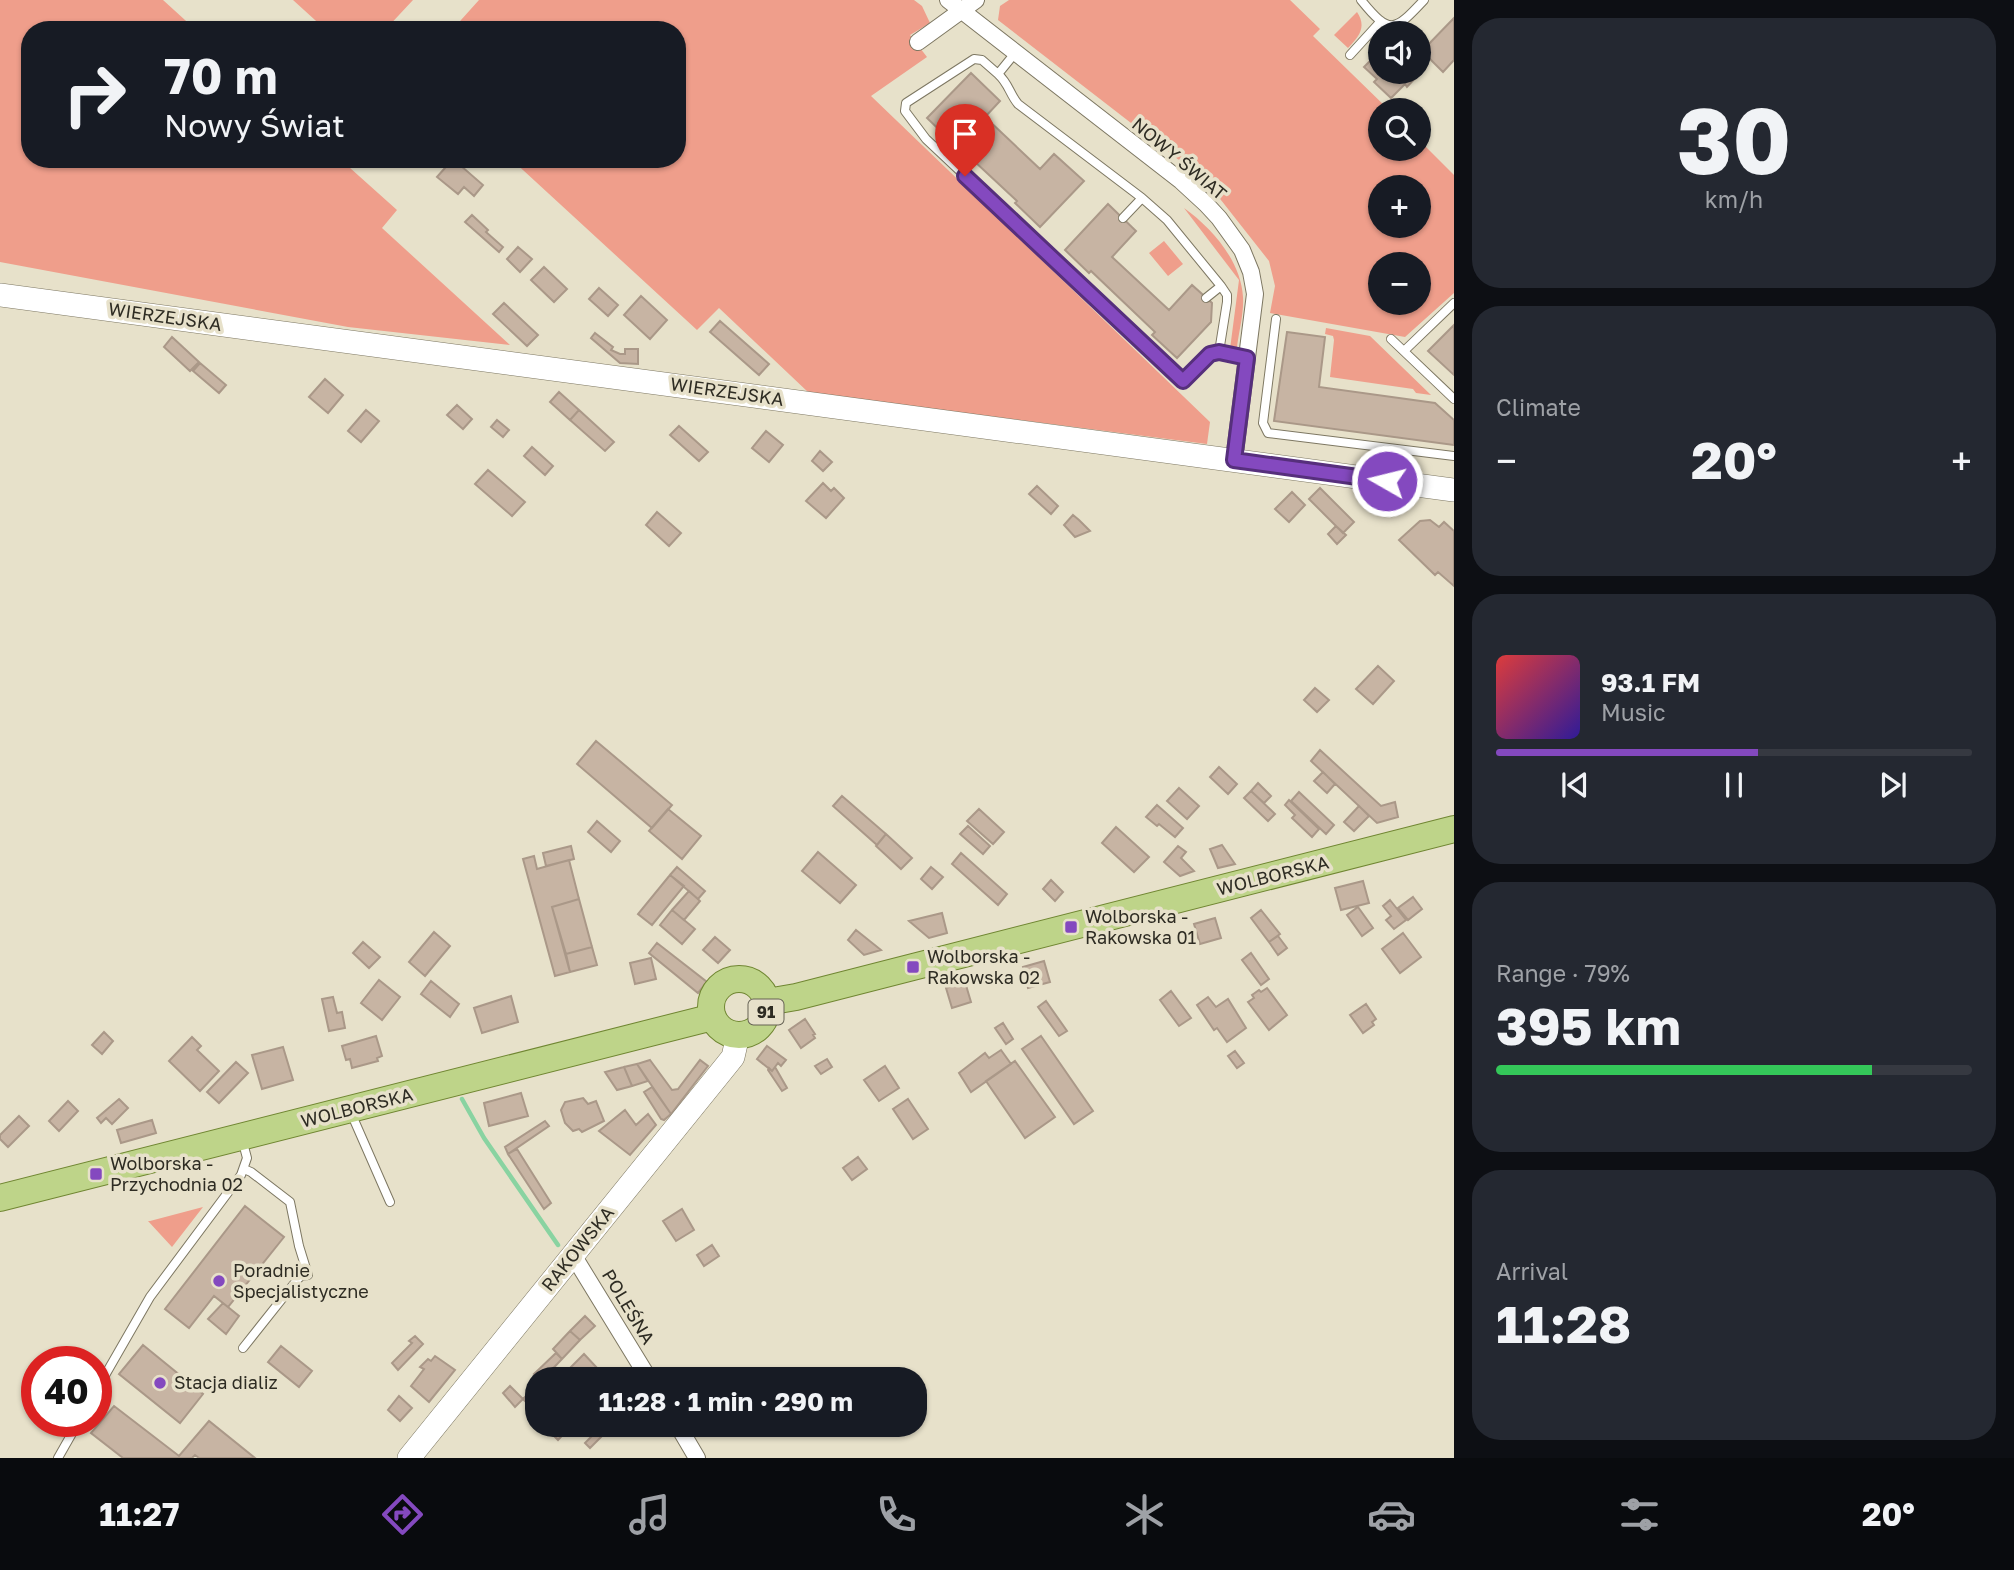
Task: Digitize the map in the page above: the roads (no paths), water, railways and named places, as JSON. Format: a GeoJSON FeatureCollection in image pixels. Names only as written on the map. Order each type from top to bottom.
{"type":"FeatureCollection","features":[{"type":"Feature","properties":{"kind":"main road","name":"WOLBORSKA"},"geometry":{"type":"LineString","coordinates":[[767,1002],[887,974],[1454,829]]}},
{"type":"Feature","properties":{"kind":"main road","name":"91"},"geometry":{"type":"LineString","coordinates":[[740,979],[755,984],[767,1002],[767,1010],[760,1025],[738,1035],[720,1028],[713,1017],[711,1002],[714,994],[725,982],[732,980],[740,979]]}},
{"type":"Feature","properties":{"kind":"main road","name":"WOLBORSKA"},"geometry":{"type":"LineString","coordinates":[[0,1198],[713,1017]]}},
{"type":"Feature","properties":{"kind":"street"},"geometry":{"type":"LineString","coordinates":[[918,43],[955,5],[976,0]]}},
{"type":"Feature","properties":{"kind":"street","name":"NOWY ŚWIAT"},"geometry":{"type":"LineString","coordinates":[[955,5],[1181,181],[1219,218],[1241,250],[1254,279],[1255,294],[1234,460]]}},
{"type":"Feature","properties":{"kind":"street","name":"WIERZEJSKA"},"geometry":{"type":"LineString","coordinates":[[0,295],[1454,491]]}},
{"type":"Feature","properties":{"kind":"street","name":"RAKOWSKA"},"geometry":{"type":"LineString","coordinates":[[409,1458],[733,1057],[738,1035]]}},
{"type":"Feature","properties":{"kind":"street","name":"POLEŚNA"},"geometry":{"type":"LineString","coordinates":[[573,1255],[642,1367]]}},
{"type":"Feature","properties":{"kind":"street"},"geometry":{"type":"LineString","coordinates":[[685,1437],[697,1458]]}},
{"type":"Feature","properties":{"kind":"lane"},"geometry":{"type":"LineString","coordinates":[[1361,0],[1381,21]]}},
{"type":"Feature","properties":{"kind":"lane"},"geometry":{"type":"LineString","coordinates":[[1404,21],[1424,0]]}},
{"type":"Feature","properties":{"kind":"lane"},"geometry":{"type":"LineString","coordinates":[[1350,55],[1368,35]]}},
{"type":"Feature","properties":{"kind":"lane"},"geometry":{"type":"LineString","coordinates":[[998,74],[1016,52]]}},
{"type":"Feature","properties":{"kind":"lane"},"geometry":{"type":"LineString","coordinates":[[1219,352],[1227,302],[1227,295],[1221,286],[1167,220],[1018,104],[1008,83],[982,60],[974,59],[906,103],[905,111],[926,139],[1183,381],[1210,354],[1219,352],[1247,358]]}},
{"type":"Feature","properties":{"kind":"lane"},"geometry":{"type":"LineString","coordinates":[[1122,218],[1142,198]]}},
{"type":"Feature","properties":{"kind":"lane"},"geometry":{"type":"LineString","coordinates":[[1206,298],[1221,286]]}},
{"type":"Feature","properties":{"kind":"lane"},"geometry":{"type":"LineString","coordinates":[[1404,351],[1454,303]]}},
{"type":"Feature","properties":{"kind":"lane"},"geometry":{"type":"LineString","coordinates":[[1276,319],[1263,423],[1268,433],[1454,456]]}},
{"type":"Feature","properties":{"kind":"lane"},"geometry":{"type":"LineString","coordinates":[[1391,339],[1454,400]]}},
{"type":"Feature","properties":{"kind":"lane"},"geometry":{"type":"LineString","coordinates":[[350,1110],[390,1202]]}},
{"type":"Feature","properties":{"kind":"lane"},"geometry":{"type":"LineString","coordinates":[[112,1363],[150,1297],[232,1189],[244,1169],[247,1154],[242,1137]]}},
{"type":"Feature","properties":{"kind":"lane"},"geometry":{"type":"LineString","coordinates":[[243,1348],[297,1280],[308,1275],[290,1202],[244,1169]]}},
{"type":"Feature","properties":{"kind":"lane"},"geometry":{"type":"LineString","coordinates":[[58,1458],[70,1437]]}},
{"type":"Feature","properties":{"kind":"waterway"},"geometry":{"type":"LineString","coordinates":[[462,1099],[484,1138],[558,1245]]}},
{"type":"Feature","properties":{"kind":"place","name":"Wolborska - Rakowska 01"},"geometry":{"type":"Point","coordinates":[1071,927]}},
{"type":"Feature","properties":{"kind":"place","name":"Wolborska - Rakowska 02"},"geometry":{"type":"Point","coordinates":[913,967]}},
{"type":"Feature","properties":{"kind":"place","name":"Wolborska - Przychodnia 02"},"geometry":{"type":"Point","coordinates":[96,1174]}},
{"type":"Feature","properties":{"kind":"place","name":"Poradnie Specjalistyczne"},"geometry":{"type":"Point","coordinates":[219,1281]}},
{"type":"Feature","properties":{"kind":"place","name":"Stacja dializ"},"geometry":{"type":"Point","coordinates":[160,1383]}}]}
